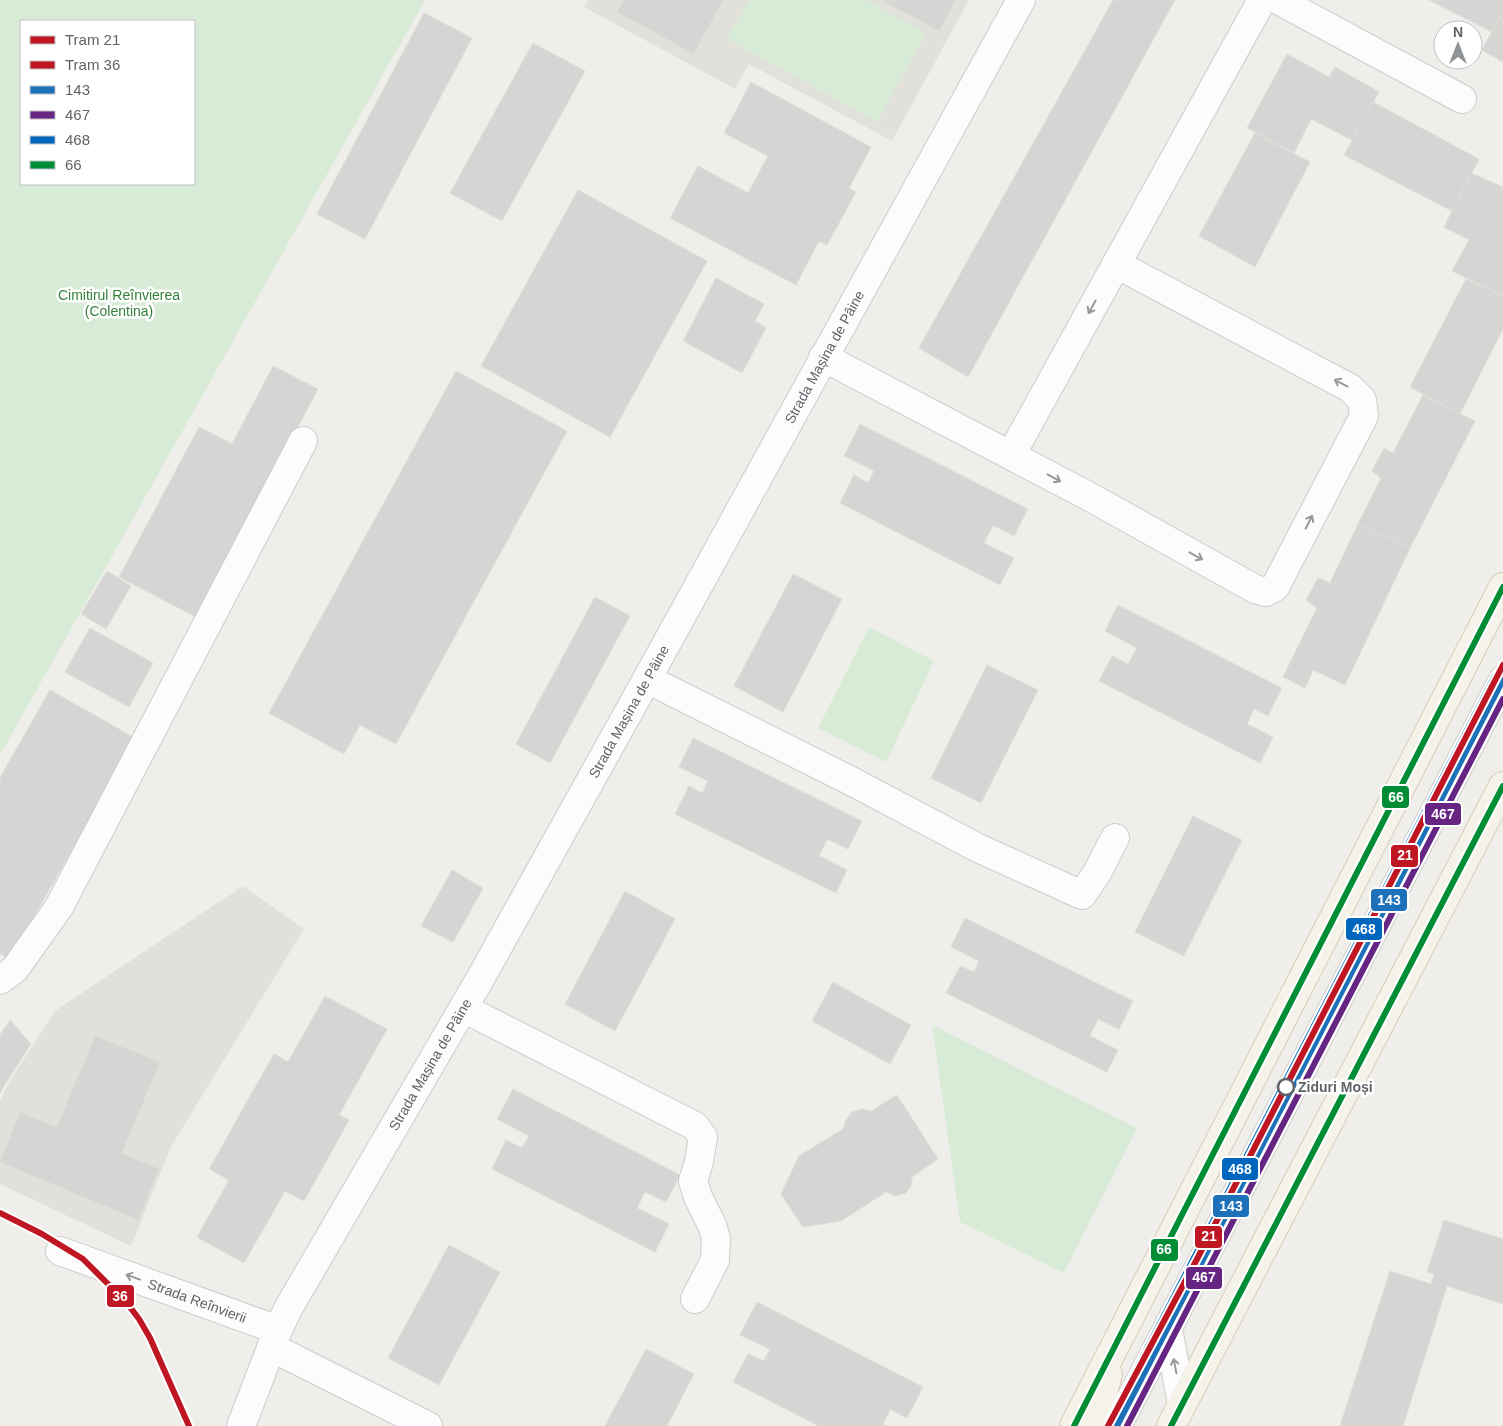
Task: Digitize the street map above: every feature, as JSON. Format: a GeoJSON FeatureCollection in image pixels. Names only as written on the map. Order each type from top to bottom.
{"type":"FeatureCollection","features":[{"type":"Feature","properties":{"kind":"main road"},"geometry":{"type":"LineString","coordinates":[[1074,1426],[1503,587]]}},
{"type":"Feature","properties":{"kind":"main road"},"geometry":{"type":"LineString","coordinates":[[1177,1418],[1503,786]]}},
{"type":"Feature","properties":{"kind":"main road"},"geometry":{"type":"LineString","coordinates":[[1103,1426],[1104,1389],[1115,1344]]}},
{"type":"Feature","properties":{"kind":"street","name":"Strada Mașina de Pâine"},"geometry":{"type":"LineString","coordinates":[[241,1426],[274,1338],[289,1307],[463,1008],[647,679],[1021,0]]}},
{"type":"Feature","properties":{"kind":"street"},"geometry":{"type":"LineString","coordinates":[[1011,455],[1262,0]]}},
{"type":"Feature","properties":{"kind":"street"},"geometry":{"type":"LineString","coordinates":[[1278,0],[1462,99]]}},
{"type":"Feature","properties":{"kind":"street"},"geometry":{"type":"LineString","coordinates":[[824,357],[1011,455],[1256,589],[1266,592],[1276,587],[1364,416],[1362,400],[1350,388],[1116,264]]}},
{"type":"Feature","properties":{"kind":"street"},"geometry":{"type":"LineString","coordinates":[[0,980],[15,969],[59,907],[302,442]]}},
{"type":"Feature","properties":{"kind":"street"},"geometry":{"type":"LineString","coordinates":[[647,679],[978,848],[1082,895],[1097,873],[1115,838]]}},
{"type":"Feature","properties":{"kind":"street"},"geometry":{"type":"LineString","coordinates":[[1117,1426],[1503,680]]}},
{"type":"Feature","properties":{"kind":"street"},"geometry":{"type":"LineString","coordinates":[[463,1008],[695,1126],[703,1137],[699,1162],[693,1181],[716,1238],[715,1260],[695,1299]]}},
{"type":"Feature","properties":{"kind":"street","name":"Strada Reînvierii"},"geometry":{"type":"LineString","coordinates":[[60,1251],[274,1338],[428,1426]]}},
{"type":"Feature","properties":{"kind":"street"},"geometry":{"type":"LineString","coordinates":[[1168,1329],[1177,1418]]}},
{"type":"Feature","properties":{"kind":"shaded area"},"geometry":{"type":"Polygon","coordinates":[[[588,0],[969,0],[892,141],[749,64],[735,89],[584,7],[588,0]]]}},
{"type":"Feature","properties":{"kind":"shaded area"},"geometry":{"type":"Polygon","coordinates":[[[243,886],[304,929],[172,1145],[131,1246],[0,1184],[0,1101],[9,1082],[55,1011],[243,886]]]}},
{"type":"Feature","properties":{"kind":"green space","name":"Cimitirul Reînvierea (Colentina)"},"geometry":{"type":"Polygon","coordinates":[[[0,0],[425,0],[0,755],[0,0]]]}},
{"type":"Feature","properties":{"kind":"green space"},"geometry":{"type":"Polygon","coordinates":[[[749,0],[866,0],[926,33],[877,122],[727,39],[749,0]]]}},
{"type":"Feature","properties":{"kind":"green space"},"geometry":{"type":"Polygon","coordinates":[[[869,627],[934,661],[886,762],[818,728],[869,627]]]}},
{"type":"Feature","properties":{"kind":"green space"},"geometry":{"type":"Polygon","coordinates":[[[932,1025],[1137,1128],[1064,1273],[960,1222],[932,1025]]]}},
{"type":"Feature","properties":{"kind":"building"},"geometry":{"type":"Polygon","coordinates":[[[624,0],[723,0],[694,54],[617,12],[624,0]]]}},
{"type":"Feature","properties":{"kind":"building"},"geometry":{"type":"Polygon","coordinates":[[[881,0],[956,0],[939,31],[881,0]]]}},
{"type":"Feature","properties":{"kind":"building"},"geometry":{"type":"Polygon","coordinates":[[[1113,0],[1175,0],[968,377],[919,348],[1113,0]]]}},
{"type":"Feature","properties":{"kind":"building"},"geometry":{"type":"Polygon","coordinates":[[[1429,0],[1503,0],[1503,11],[1492,32],[1483,27],[1483,20],[1468,20],[1429,0]]]}},
{"type":"Feature","properties":{"kind":"building"},"geometry":{"type":"Polygon","coordinates":[[[1503,11],[1503,62],[1483,51],[1503,11]]]}},
{"type":"Feature","properties":{"kind":"building"},"geometry":{"type":"Polygon","coordinates":[[[424,13],[472,38],[365,239],[317,214],[424,13]]]}},
{"type":"Feature","properties":{"kind":"building"},"geometry":{"type":"Polygon","coordinates":[[[533,43],[585,71],[502,221],[450,193],[533,43]]]}},
{"type":"Feature","properties":{"kind":"building"},"geometry":{"type":"Polygon","coordinates":[[[1287,54],[1329,77],[1335,67],[1379,92],[1352,140],[1311,119],[1294,153],[1247,128],[1287,54]]]}},
{"type":"Feature","properties":{"kind":"building"},"geometry":{"type":"Polygon","coordinates":[[[751,82],[871,147],[849,188],[856,192],[827,245],[819,241],[796,285],[670,218],[698,166],[748,193],[768,156],[724,133],[751,82]]]}},
{"type":"Feature","properties":{"kind":"building"},"geometry":{"type":"Polygon","coordinates":[[[1373,102],[1479,159],[1452,211],[1344,155],[1373,102]]]}},
{"type":"Feature","properties":{"kind":"building"},"geometry":{"type":"Polygon","coordinates":[[[1255,133],[1310,162],[1255,267],[1199,236],[1255,133]]]}},
{"type":"Feature","properties":{"kind":"building"},"geometry":{"type":"Polygon","coordinates":[[[1471,173],[1503,187],[1503,296],[1452,271],[1469,240],[1444,227],[1471,173]]]}},
{"type":"Feature","properties":{"kind":"building"},"geometry":{"type":"Polygon","coordinates":[[[578,190],[707,261],[610,437],[481,366],[578,190]]]}},
{"type":"Feature","properties":{"kind":"building"},"geometry":{"type":"Polygon","coordinates":[[[716,278],[764,304],[755,321],[766,328],[742,373],[683,341],[716,278]]]}},
{"type":"Feature","properties":{"kind":"building"},"geometry":{"type":"Polygon","coordinates":[[[1466,279],[1503,296],[1503,329],[1460,414],[1410,387],[1466,279]]]}},
{"type":"Feature","properties":{"kind":"building"},"geometry":{"type":"Polygon","coordinates":[[[273,366],[318,389],[196,617],[119,577],[199,427],[232,444],[273,366]]]}},
{"type":"Feature","properties":{"kind":"building"},"geometry":{"type":"Polygon","coordinates":[[[456,371],[567,431],[396,744],[360,725],[344,754],[269,713],[456,371]]]}},
{"type":"Feature","properties":{"kind":"building"},"geometry":{"type":"Polygon","coordinates":[[[1423,395],[1475,421],[1410,548],[1358,524],[1381,478],[1372,471],[1384,448],[1393,453],[1423,395]]]}},
{"type":"Feature","properties":{"kind":"building"},"geometry":{"type":"Polygon","coordinates":[[[860,424],[1028,509],[1014,536],[993,525],[984,543],[1014,558],[1000,585],[840,503],[854,475],[868,483],[874,471],[844,456],[860,424]]]}},
{"type":"Feature","properties":{"kind":"building"},"geometry":{"type":"Polygon","coordinates":[[[1358,524],[1410,548],[1345,685],[1313,670],[1305,688],[1283,677],[1317,608],[1306,600],[1318,578],[1330,583],[1358,524]]]}},
{"type":"Feature","properties":{"kind":"building"},"geometry":{"type":"Polygon","coordinates":[[[107,571],[131,586],[106,629],[81,614],[107,571]]]}},
{"type":"Feature","properties":{"kind":"building"},"geometry":{"type":"Polygon","coordinates":[[[793,574],[842,599],[783,712],[734,686],[793,574]]]}},
{"type":"Feature","properties":{"kind":"building"},"geometry":{"type":"Polygon","coordinates":[[[595,597],[630,616],[550,763],[516,744],[595,597]]]}},
{"type":"Feature","properties":{"kind":"building"},"geometry":{"type":"Polygon","coordinates":[[[1118,605],[1282,688],[1268,716],[1254,709],[1247,724],[1273,737],[1260,763],[1099,681],[1112,656],[1128,664],[1137,648],[1105,631],[1118,605]]]}},
{"type":"Feature","properties":{"kind":"building"},"geometry":{"type":"Polygon","coordinates":[[[90,628],[153,663],[129,707],[65,672],[90,628]]]}},
{"type":"Feature","properties":{"kind":"building"},"geometry":{"type":"Polygon","coordinates":[[[987,665],[1038,690],[981,803],[931,778],[987,665]]]}},
{"type":"Feature","properties":{"kind":"building"},"geometry":{"type":"Polygon","coordinates":[[[50,690],[135,738],[10,959],[0,954],[0,778],[50,690]]]}},
{"type":"Feature","properties":{"kind":"building"},"geometry":{"type":"Polygon","coordinates":[[[693,738],[862,821],[848,849],[827,839],[819,856],[847,870],[836,893],[675,814],[689,786],[702,793],[708,781],[679,767],[693,738]]]}},
{"type":"Feature","properties":{"kind":"building"},"geometry":{"type":"Polygon","coordinates":[[[1193,816],[1242,840],[1184,956],[1135,932],[1193,816]]]}},
{"type":"Feature","properties":{"kind":"building"},"geometry":{"type":"Polygon","coordinates":[[[452,870],[483,888],[453,942],[421,926],[452,870]]]}},
{"type":"Feature","properties":{"kind":"building"},"geometry":{"type":"Polygon","coordinates":[[[625,891],[675,919],[615,1031],[565,1004],[625,891]]]}},
{"type":"Feature","properties":{"kind":"building"},"geometry":{"type":"Polygon","coordinates":[[[965,918],[1133,1001],[1119,1029],[1098,1019],[1090,1036],[1118,1050],[1107,1072],[946,993],[960,966],[974,972],[979,961],[951,947],[965,918]]]}},
{"type":"Feature","properties":{"kind":"building"},"geometry":{"type":"Polygon","coordinates":[[[833,982],[911,1025],[890,1064],[812,1021],[833,982]]]}},
{"type":"Feature","properties":{"kind":"building"},"geometry":{"type":"Polygon","coordinates":[[[325,996],[387,1029],[339,1115],[349,1120],[304,1201],[285,1191],[244,1263],[197,1237],[229,1180],[209,1169],[274,1054],[288,1062],[325,996]]]}},
{"type":"Feature","properties":{"kind":"building"},"geometry":{"type":"Polygon","coordinates":[[[10,1020],[31,1044],[0,1094],[0,1035],[10,1020]]]}},
{"type":"Feature","properties":{"kind":"building"},"geometry":{"type":"Polygon","coordinates":[[[95,1036],[160,1062],[122,1153],[159,1169],[138,1220],[0,1162],[20,1112],[57,1127],[95,1036]]]}},
{"type":"Feature","properties":{"kind":"building"},"geometry":{"type":"Polygon","coordinates":[[[513,1089],[680,1175],[666,1202],[645,1192],[637,1208],[669,1224],[655,1252],[492,1169],[506,1140],[522,1148],[529,1136],[497,1119],[513,1089]]]}},
{"type":"Feature","properties":{"kind":"building"},"geometry":{"type":"Polygon","coordinates":[[[897,1095],[938,1159],[912,1177],[911,1186],[906,1193],[895,1196],[886,1192],[841,1221],[803,1227],[781,1194],[799,1156],[843,1129],[846,1120],[852,1112],[862,1109],[871,1111],[897,1095]]]}},
{"type":"Feature","properties":{"kind":"building"},"geometry":{"type":"Polygon","coordinates":[[[1444,1220],[1503,1239],[1503,1304],[1447,1286],[1403,1426],[1340,1426],[1390,1271],[1431,1284],[1434,1274],[1427,1272],[1444,1220]]]}},
{"type":"Feature","properties":{"kind":"building"},"geometry":{"type":"Polygon","coordinates":[[[449,1245],[500,1272],[439,1385],[388,1358],[449,1245]]]}},
{"type":"Feature","properties":{"kind":"building"},"geometry":{"type":"Polygon","coordinates":[[[757,1302],[923,1387],[907,1418],[890,1409],[883,1424],[888,1426],[819,1426],[733,1382],[748,1354],[764,1361],[770,1349],[740,1335],[757,1302]]]}},
{"type":"Feature","properties":{"kind":"building"},"geometry":{"type":"Polygon","coordinates":[[[646,1349],[694,1374],[667,1426],[605,1426],[646,1349]]]}},
{"type":"Feature","properties":{"kind":"tram line","name":"21"},"geometry":{"type":"LineString","coordinates":[[1108,1426],[1196,1261],[1503,665]]}},
{"type":"Feature","properties":{"kind":"tram line","name":"36"},"geometry":{"type":"LineString","coordinates":[[0,1213],[42,1234],[83,1259],[127,1303],[150,1338],[189,1426]]}},
{"type":"Feature","properties":{"kind":"transit line","name":"66"},"geometry":{"type":"LineString","coordinates":[[1074,1426],[1503,587]]}},
{"type":"Feature","properties":{"kind":"transit line","name":"468"},"geometry":{"type":"LineString","coordinates":[[1109,1422],[1495,676]]}},
{"type":"Feature","properties":{"kind":"transit line","name":"143"},"geometry":{"type":"LineString","coordinates":[[1117,1426],[1503,680]]}},
{"type":"Feature","properties":{"kind":"transit line","name":"467"},"geometry":{"type":"LineString","coordinates":[[1127,1426],[1503,699]]}},
{"type":"Feature","properties":{"kind":"transit line","name":"66"},"geometry":{"type":"LineString","coordinates":[[1171,1426],[1503,786]]}},
{"type":"Feature","properties":{"kind":"place","name":"Ziduri Moși"},"geometry":{"type":"Point","coordinates":[1286,1087]}}]}
